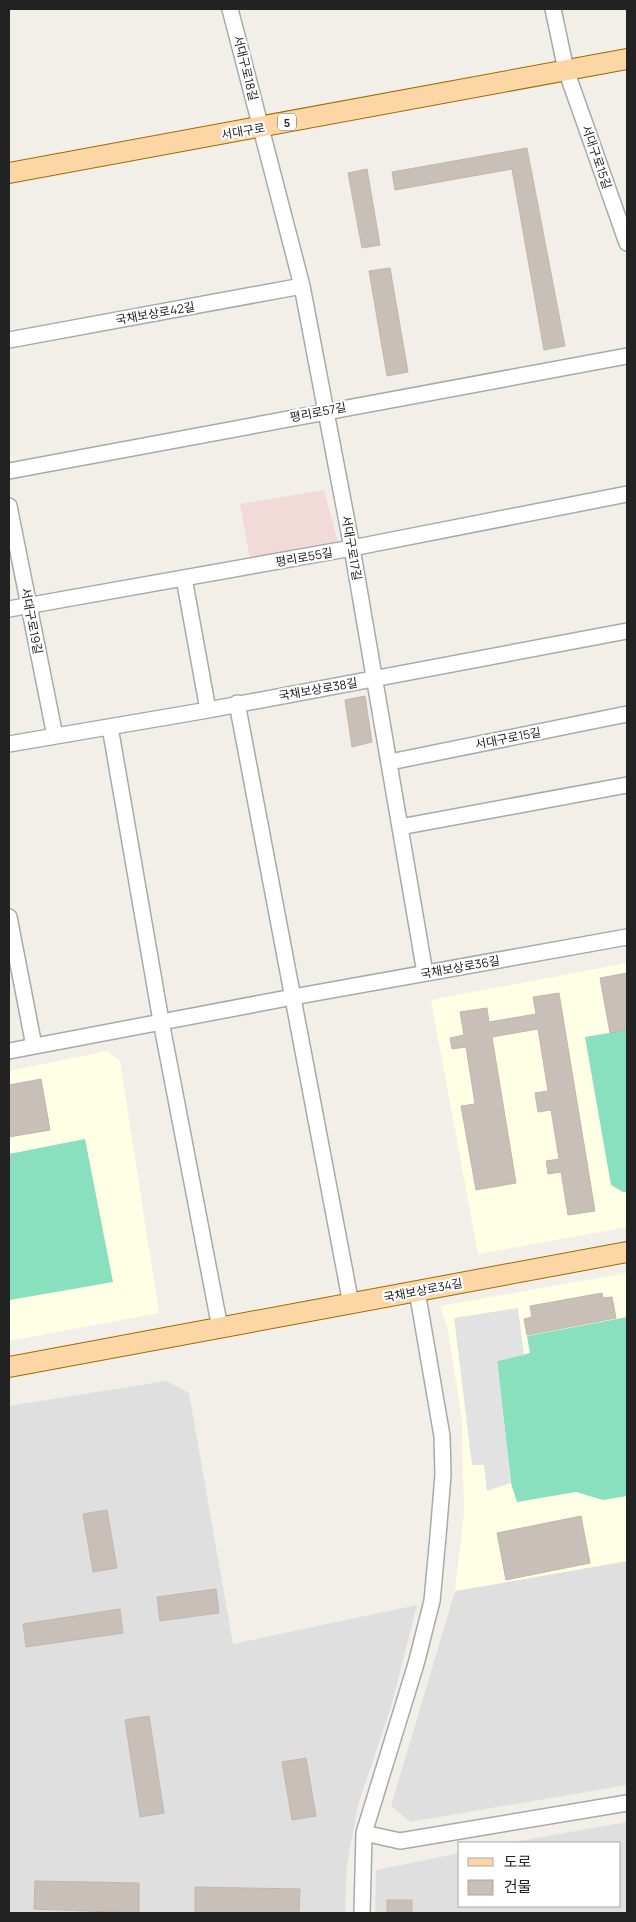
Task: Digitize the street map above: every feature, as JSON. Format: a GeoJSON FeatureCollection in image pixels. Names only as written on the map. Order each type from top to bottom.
{"type":"FeatureCollection","features":[{"type":"Feature","properties":{"kind":"main road","name":"서대구로"},"geometry":{"type":"LineString","coordinates":[[9,173],[627,59]]}},
{"type":"Feature","properties":{"kind":"main road","name":"국채보상로34길"},"geometry":{"type":"LineString","coordinates":[[9,1367],[627,1252]]}},
{"type":"Feature","properties":{"kind":"street","name":"서대구로18길"},"geometry":{"type":"LineString","coordinates":[[230,9],[261,127]]}},
{"type":"Feature","properties":{"kind":"street"},"geometry":{"type":"LineString","coordinates":[[553,9],[566,70]]}},
{"type":"Feature","properties":{"kind":"street","name":"서대구로15길"},"geometry":{"type":"LineString","coordinates":[[566,70],[627,243]]}},
{"type":"Feature","properties":{"kind":"street","name":"서대구로17길"},"geometry":{"type":"LineString","coordinates":[[261,127],[302,286],[352,548],[425,973]]}},
{"type":"Feature","properties":{"kind":"street","name":"국채보상로42길"},"geometry":{"type":"LineString","coordinates":[[9,340],[302,286]]}},
{"type":"Feature","properties":{"kind":"street","name":"평리로57길"},"geometry":{"type":"LineString","coordinates":[[9,471],[627,356]]}},
{"type":"Feature","properties":{"kind":"street","name":"평리로55길"},"geometry":{"type":"LineString","coordinates":[[9,608],[352,548],[627,494]]}},
{"type":"Feature","properties":{"kind":"street","name":"서대구로19길"},"geometry":{"type":"LineString","coordinates":[[9,506],[55,736]]}},
{"type":"Feature","properties":{"kind":"street"},"geometry":{"type":"LineString","coordinates":[[184,578],[208,710]]}},
{"type":"Feature","properties":{"kind":"street","name":"국채보상로38길"},"geometry":{"type":"LineString","coordinates":[[9,744],[208,710],[627,630]]}},
{"type":"Feature","properties":{"kind":"street"},"geometry":{"type":"LineString","coordinates":[[237,703],[352,1304]]}},
{"type":"Feature","properties":{"kind":"street","name":"서대구로15길"},"geometry":{"type":"LineString","coordinates":[[390,762],[627,714]]}},
{"type":"Feature","properties":{"kind":"street"},"geometry":{"type":"LineString","coordinates":[[110,728],[161,1022],[220,1328]]}},
{"type":"Feature","properties":{"kind":"street"},"geometry":{"type":"LineString","coordinates":[[400,827],[627,786]]}},
{"type":"Feature","properties":{"kind":"street"},"geometry":{"type":"LineString","coordinates":[[9,916],[34,1046]]}},
{"type":"Feature","properties":{"kind":"street","name":"국채보상로36길"},"geometry":{"type":"LineString","coordinates":[[9,1051],[293,997],[627,937]]}},
{"type":"Feature","properties":{"kind":"street"},"geometry":{"type":"LineString","coordinates":[[362,1913],[364,1834],[416,1664],[432,1600],[443,1475],[442,1436],[416,1291]]}},
{"type":"Feature","properties":{"kind":"street"},"geometry":{"type":"LineString","coordinates":[[364,1834],[400,1841],[627,1803]]}},
{"type":"Feature","properties":{"kind":"shaded area"},"geometry":{"type":"Polygon","coordinates":[[[324,490],[338,542],[250,559],[240,504],[324,490]]]}},
{"type":"Feature","properties":{"kind":"shaded area"},"geometry":{"type":"Polygon","coordinates":[[[627,963],[627,1227],[478,1254],[431,1000],[627,963]]]}},
{"type":"Feature","properties":{"kind":"shaded area"},"geometry":{"type":"Polygon","coordinates":[[[107,1051],[120,1061],[159,1313],[9,1341],[9,1071],[107,1051]]]}},
{"type":"Feature","properties":{"kind":"shaded area"},"geometry":{"type":"Polygon","coordinates":[[[627,1273],[627,1561],[455,1591],[464,1513],[462,1420],[447,1326],[440,1306],[627,1273]]]}},
{"type":"Feature","properties":{"kind":"shaded area"},"geometry":{"type":"Polygon","coordinates":[[[518,1308],[524,1355],[497,1361],[511,1483],[487,1491],[484,1465],[472,1465],[454,1318],[518,1308]]]}},
{"type":"Feature","properties":{"kind":"shaded area"},"geometry":{"type":"Polygon","coordinates":[[[166,1381],[189,1393],[233,1644],[417,1605],[391,1707],[358,1805],[347,1864],[345,1913],[9,1913],[9,1406],[166,1381]]]}},
{"type":"Feature","properties":{"kind":"shaded area"},"geometry":{"type":"Polygon","coordinates":[[[627,1561],[627,1785],[410,1822],[391,1806],[455,1591],[627,1561]]]}},
{"type":"Feature","properties":{"kind":"shaded area"},"geometry":{"type":"Polygon","coordinates":[[[627,1822],[627,1913],[375,1913],[376,1870],[458,1853],[458,1907],[621,1907],[621,1842],[514,1842],[627,1822]]]}},
{"type":"Feature","properties":{"kind":"green space"},"geometry":{"type":"Polygon","coordinates":[[[627,1030],[627,1192],[623,1192],[611,1185],[585,1037],[627,1030]]]}},
{"type":"Feature","properties":{"kind":"green space"},"geometry":{"type":"Polygon","coordinates":[[[85,1139],[113,1282],[10,1300],[9,1154],[85,1139]]]}},
{"type":"Feature","properties":{"kind":"green space"},"geometry":{"type":"Polygon","coordinates":[[[627,1317],[627,1496],[603,1500],[576,1492],[517,1502],[511,1483],[497,1361],[530,1353],[527,1336],[627,1317]]]}},
{"type":"Feature","properties":{"kind":"building"},"geometry":{"type":"Polygon","coordinates":[[[527,148],[565,346],[544,350],[512,169],[395,190],[392,172],[527,148]]]}},
{"type":"Feature","properties":{"kind":"building"},"geometry":{"type":"Polygon","coordinates":[[[367,169],[380,245],[362,248],[348,173],[367,169]]]}},
{"type":"Feature","properties":{"kind":"building"},"geometry":{"type":"Polygon","coordinates":[[[390,268],[408,372],[387,376],[369,271],[390,268]]]}},
{"type":"Feature","properties":{"kind":"building"},"geometry":{"type":"Polygon","coordinates":[[[365,696],[372,742],[352,747],[345,700],[365,696]]]}},
{"type":"Feature","properties":{"kind":"building"},"geometry":{"type":"Polygon","coordinates":[[[627,973],[627,1030],[610,1033],[600,978],[627,973]]]}},
{"type":"Feature","properties":{"kind":"building"},"geometry":{"type":"Polygon","coordinates":[[[559,993],[595,1211],[568,1215],[561,1172],[548,1174],[546,1161],[559,1159],[551,1110],[538,1112],[535,1093],[548,1091],[538,1029],[492,1037],[516,1183],[476,1190],[461,1106],[475,1104],[466,1047],[452,1049],[450,1038],[464,1035],[460,1012],[487,1008],[489,1022],[536,1014],[533,997],[559,993]]]}},
{"type":"Feature","properties":{"kind":"building"},"geometry":{"type":"Polygon","coordinates":[[[41,1079],[50,1130],[9,1137],[9,1085],[41,1079]]]}},
{"type":"Feature","properties":{"kind":"building"},"geometry":{"type":"Polygon","coordinates":[[[602,1293],[603,1298],[612,1297],[616,1318],[527,1335],[524,1319],[532,1317],[530,1306],[602,1293]]]}},
{"type":"Feature","properties":{"kind":"building"},"geometry":{"type":"Polygon","coordinates":[[[107,1510],[117,1568],[93,1572],[83,1514],[107,1510]]]}},
{"type":"Feature","properties":{"kind":"building"},"geometry":{"type":"Polygon","coordinates":[[[581,1516],[590,1563],[506,1580],[497,1533],[581,1516]]]}},
{"type":"Feature","properties":{"kind":"building"},"geometry":{"type":"Polygon","coordinates":[[[216,1589],[219,1613],[160,1621],[157,1597],[216,1589]]]}},
{"type":"Feature","properties":{"kind":"building"},"geometry":{"type":"Polygon","coordinates":[[[120,1609],[123,1633],[26,1647],[23,1624],[120,1609]]]}},
{"type":"Feature","properties":{"kind":"building"},"geometry":{"type":"Polygon","coordinates":[[[149,1716],[164,1813],[140,1817],[125,1720],[149,1716]]]}},
{"type":"Feature","properties":{"kind":"building"},"geometry":{"type":"Polygon","coordinates":[[[306,1758],[316,1816],[292,1820],[282,1762],[306,1758]]]}},
{"type":"Feature","properties":{"kind":"building"},"geometry":{"type":"Polygon","coordinates":[[[35,1881],[139,1883],[139,1913],[34,1909],[35,1881]]]}},
{"type":"Feature","properties":{"kind":"building"},"geometry":{"type":"Polygon","coordinates":[[[195,1887],[300,1889],[299,1913],[195,1913],[195,1887]]]}},
{"type":"Feature","properties":{"kind":"building"},"geometry":{"type":"Polygon","coordinates":[[[387,1900],[412,1900],[412,1913],[387,1913],[387,1900]]]}}]}
